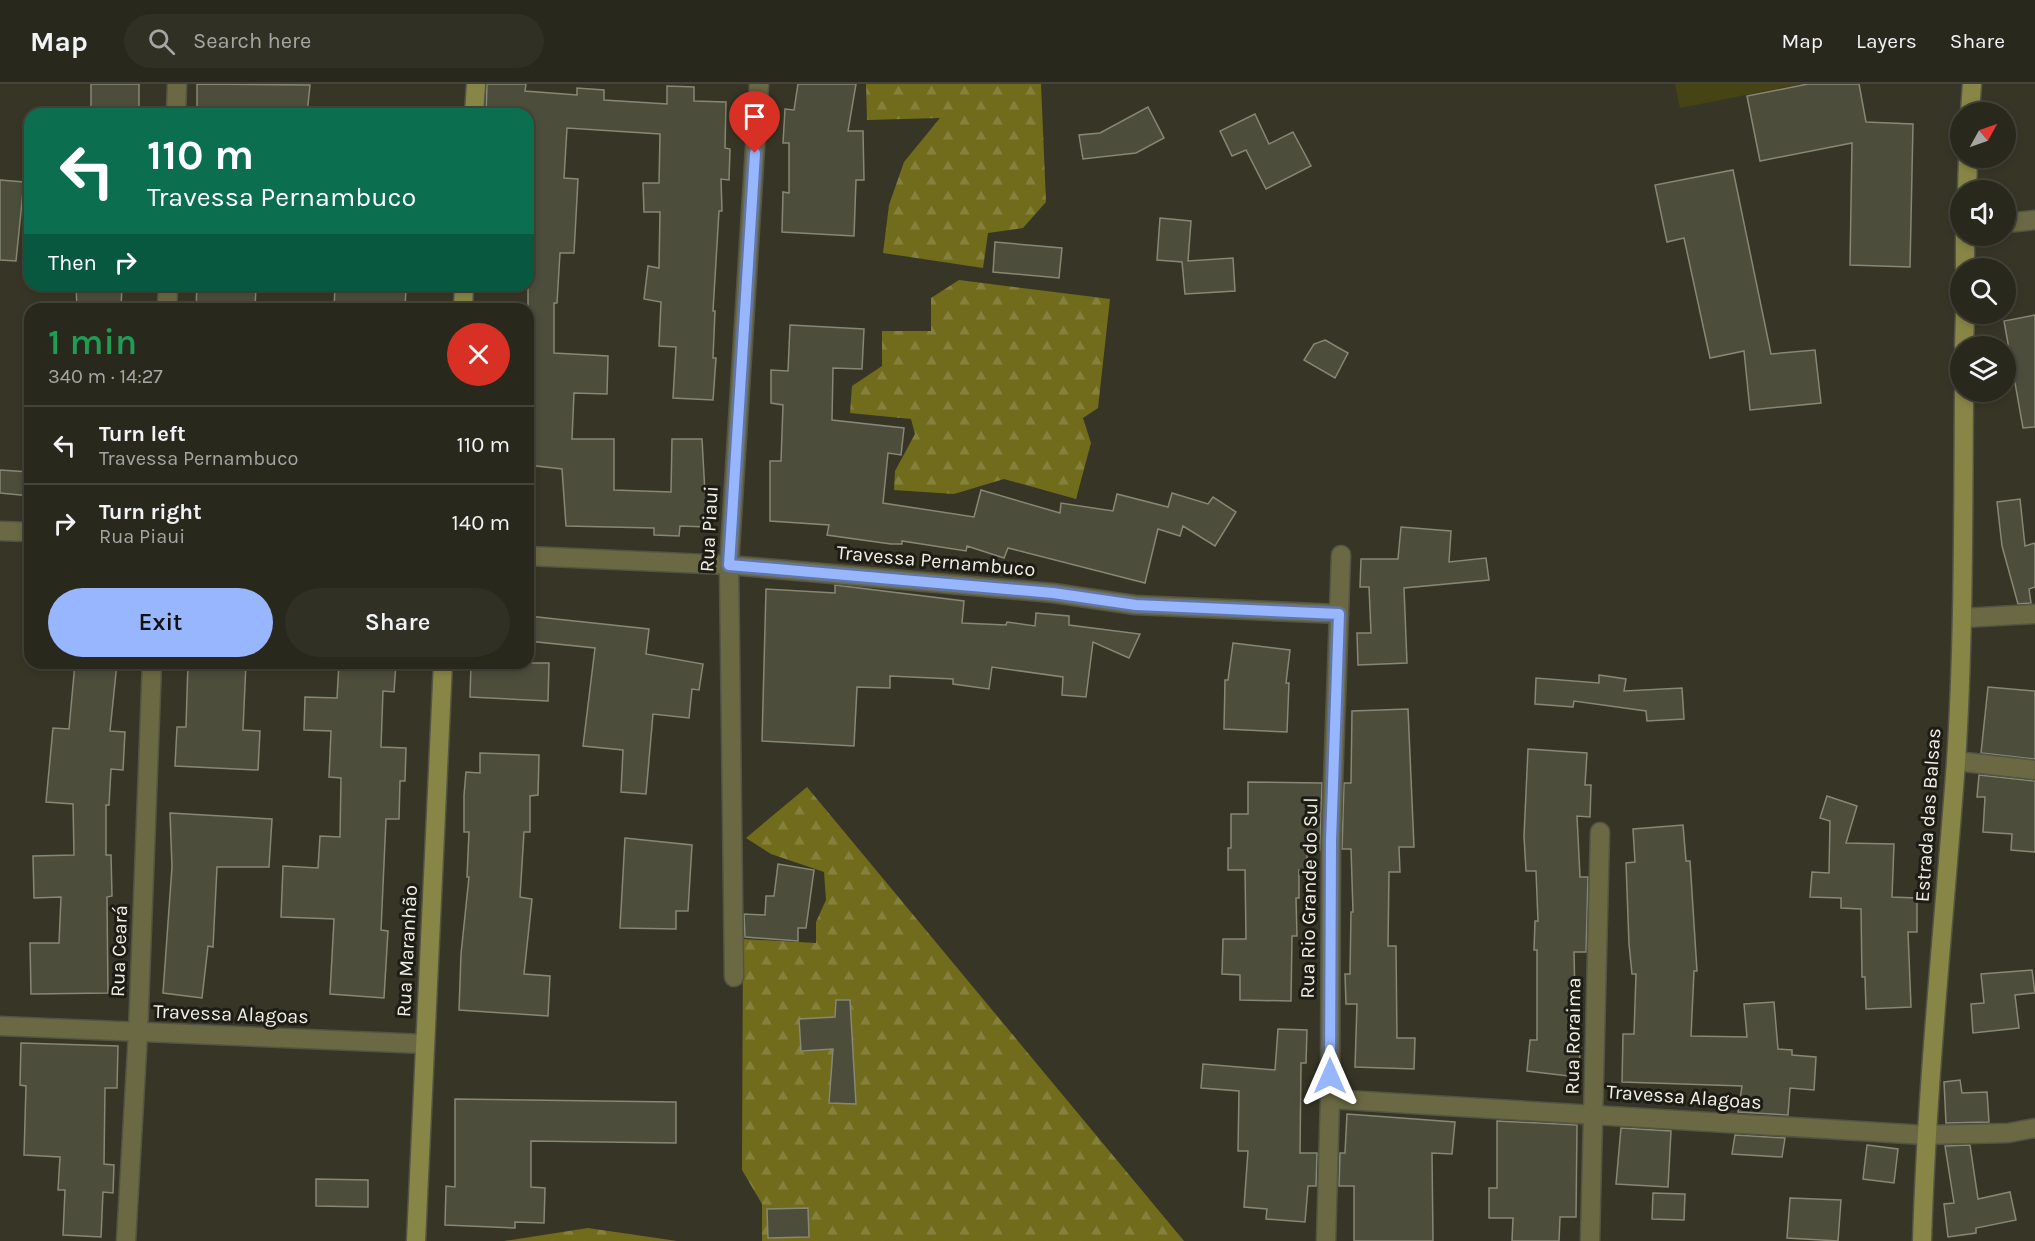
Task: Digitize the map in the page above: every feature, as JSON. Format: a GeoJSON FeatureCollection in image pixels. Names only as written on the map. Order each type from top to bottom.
{"type":"FeatureCollection","features":[{"type":"Feature","properties":{"kind":"street"},"geometry":{"type":"LineString","coordinates":[[176,108],[177,84]]}},
{"type":"Feature","properties":{"kind":"street"},"geometry":{"type":"LineString","coordinates":[[474,108],[476,84]]}},
{"type":"Feature","properties":{"kind":"street","name":"Rua Piaui"},"geometry":{"type":"LineString","coordinates":[[734,977],[729,565],[759,84]]}},
{"type":"Feature","properties":{"kind":"street"},"geometry":{"type":"LineString","coordinates":[[1970,102],[1971,84]]}},
{"type":"Feature","properties":{"kind":"street"},"geometry":{"type":"LineString","coordinates":[[2016,222],[2035,220]]}},
{"type":"Feature","properties":{"kind":"street","name":"Estrada das Balsas"},"geometry":{"type":"LineString","coordinates":[[1922,1241],[1925,1135],[1956,761],[1963,618],[1964,402]]}},
{"type":"Feature","properties":{"kind":"street"},"geometry":{"type":"LineString","coordinates":[[0,531],[24,532]]}},
{"type":"Feature","properties":{"kind":"street","name":"Rua Rio Grande do Sul"},"geometry":{"type":"LineString","coordinates":[[1326,1241],[1330,1099],[1331,841],[1341,555]]}},
{"type":"Feature","properties":{"kind":"street","name":"Travessa Pernambuco"},"geometry":{"type":"LineString","coordinates":[[534,556],[729,565],[1053,593],[1136,605],[1339,614]]}},
{"type":"Feature","properties":{"kind":"street"},"geometry":{"type":"LineString","coordinates":[[1963,618],[2035,614]]}},
{"type":"Feature","properties":{"kind":"street","name":"Rua Ceará"},"geometry":{"type":"LineString","coordinates":[[126,1241],[138,1033],[152,669]]}},
{"type":"Feature","properties":{"kind":"street","name":"Rua Maranhão"},"geometry":{"type":"LineString","coordinates":[[416,1241],[443,669]]}},
{"type":"Feature","properties":{"kind":"street"},"geometry":{"type":"LineString","coordinates":[[1956,761],[2035,770]]}},
{"type":"Feature","properties":{"kind":"street","name":"Rua Roraima"},"geometry":{"type":"LineString","coordinates":[[1590,1241],[1600,832]]}},
{"type":"Feature","properties":{"kind":"street","name":"Travessa Alagoas"},"geometry":{"type":"LineString","coordinates":[[0,1026],[424,1044]]}},
{"type":"Feature","properties":{"kind":"street","name":"Travessa Alagoas"},"geometry":{"type":"LineString","coordinates":[[1330,1099],[1594,1113],[1925,1135],[2008,1133],[2035,1128]]}},
{"type":"Feature","properties":{"kind":"green space"},"geometry":{"type":"Polygon","coordinates":[[[866,84],[1041,84],[1046,202],[1023,228],[988,233],[983,268],[883,253],[889,205],[904,162],[940,118],[867,120],[866,84]]]}},
{"type":"Feature","properties":{"kind":"green space"},"geometry":{"type":"Polygon","coordinates":[[[959,280],[1110,299],[1098,408],[1083,418],[1091,443],[1076,499],[1004,479],[954,494],[894,490],[895,471],[915,434],[911,419],[850,413],[852,386],[882,366],[882,331],[931,331],[931,298],[959,280]]]}},
{"type":"Feature","properties":{"kind":"green space"},"geometry":{"type":"Polygon","coordinates":[[[807,787],[1184,1241],[762,1241],[762,1204],[742,1170],[743,939],[816,943],[816,922],[826,900],[824,872],[771,854],[746,838],[807,787]]]}},
{"type":"Feature","properties":{"kind":"green space"},"geometry":{"type":"Polygon","coordinates":[[[588,1228],[677,1241],[504,1241],[588,1228]]]}},
{"type":"Feature","properties":{"kind":"shaded area"},"geometry":{"type":"Polygon","coordinates":[[[1675,84],[1801,84],[1680,108],[1675,84]]]}},
{"type":"Feature","properties":{"kind":"building"},"geometry":{"type":"Polygon","coordinates":[[[91,84],[139,84],[139,108],[91,108],[91,84]]]}},
{"type":"Feature","properties":{"kind":"building"},"geometry":{"type":"Polygon","coordinates":[[[197,84],[310,85],[308,108],[197,107],[197,84]]]}},
{"type":"Feature","properties":{"kind":"building"},"geometry":{"type":"Polygon","coordinates":[[[487,84],[526,84],[525,91],[577,95],[577,88],[604,90],[604,100],[667,104],[667,86],[694,87],[694,101],[726,102],[725,148],[730,149],[729,180],[721,179],[722,211],[719,211],[713,311],[715,311],[713,358],[716,358],[713,400],[673,398],[676,347],[659,346],[661,302],[644,299],[648,266],[659,268],[660,212],[644,212],[643,183],[659,183],[660,134],[567,128],[564,178],[578,179],[574,253],[560,253],[557,303],[554,303],[554,353],[608,356],[607,394],[574,393],[572,439],[614,439],[614,490],[671,492],[672,439],[702,439],[705,493],[708,493],[707,527],[680,526],[679,536],[654,535],[654,528],[566,526],[562,469],[534,466],[534,303],[528,303],[528,291],[534,291],[534,108],[486,108],[487,84]]]}},
{"type":"Feature","properties":{"kind":"building"},"geometry":{"type":"Polygon","coordinates":[[[798,84],[856,84],[848,131],[863,131],[864,180],[856,180],[854,236],[782,232],[783,192],[789,193],[789,143],[783,143],[785,109],[794,110],[798,84]]]}},
{"type":"Feature","properties":{"kind":"building"},"geometry":{"type":"Polygon","coordinates":[[[1808,84],[1859,84],[1866,122],[1913,124],[1910,267],[1850,265],[1852,143],[1760,161],[1747,96],[1808,84]]]}},
{"type":"Feature","properties":{"kind":"building"},"geometry":{"type":"Polygon","coordinates":[[[1148,107],[1164,138],[1136,153],[1083,159],[1079,135],[1100,133],[1148,107]]]}},
{"type":"Feature","properties":{"kind":"building"},"geometry":{"type":"Polygon","coordinates":[[[1255,114],[1269,144],[1293,132],[1311,166],[1266,189],[1246,150],[1232,156],[1220,131],[1255,114]]]}},
{"type":"Feature","properties":{"kind":"building"},"geometry":{"type":"Polygon","coordinates":[[[1733,170],[1771,354],[1815,350],[1821,403],[1750,410],[1744,351],[1710,358],[1684,238],[1667,242],[1655,185],[1733,170]]]}},
{"type":"Feature","properties":{"kind":"building"},"geometry":{"type":"Polygon","coordinates":[[[0,180],[24,182],[16,261],[0,260],[0,180]]]}},
{"type":"Feature","properties":{"kind":"building"},"geometry":{"type":"Polygon","coordinates":[[[1160,218],[1191,221],[1188,261],[1233,258],[1235,291],[1185,294],[1182,262],[1157,260],[1160,218]]]}},
{"type":"Feature","properties":{"kind":"building"},"geometry":{"type":"Polygon","coordinates":[[[995,242],[1062,248],[1059,278],[993,272],[995,242]]]}},
{"type":"Feature","properties":{"kind":"building"},"geometry":{"type":"Polygon","coordinates":[[[76,291],[122,291],[121,303],[77,303],[76,291]]]}},
{"type":"Feature","properties":{"kind":"building"},"geometry":{"type":"Polygon","coordinates":[[[197,291],[256,291],[255,303],[196,303],[197,291]]]}},
{"type":"Feature","properties":{"kind":"building"},"geometry":{"type":"Polygon","coordinates":[[[335,291],[406,291],[405,303],[334,303],[335,291]]]}},
{"type":"Feature","properties":{"kind":"building"},"geometry":{"type":"Polygon","coordinates":[[[2035,315],[2035,427],[2023,428],[2016,389],[2016,336],[2007,336],[2005,324],[2016,324],[2016,319],[2035,315]]]}},
{"type":"Feature","properties":{"kind":"building"},"geometry":{"type":"Polygon","coordinates":[[[790,325],[864,329],[862,369],[833,368],[832,420],[904,428],[901,455],[888,453],[883,503],[974,517],[981,490],[1060,513],[1061,503],[1113,511],[1117,494],[1168,507],[1172,493],[1208,504],[1213,497],[1236,512],[1215,546],[1183,526],[1180,536],[1158,529],[1145,583],[1008,548],[1004,558],[967,546],[966,551],[902,541],[902,544],[891,544],[827,535],[829,525],[770,521],[770,461],[781,461],[783,405],[771,403],[771,370],[788,371],[790,325]]]}},
{"type":"Feature","properties":{"kind":"building"},"geometry":{"type":"Polygon","coordinates":[[[1325,340],[1348,353],[1335,378],[1304,360],[1314,344],[1325,340]]]}},
{"type":"Feature","properties":{"kind":"building"},"geometry":{"type":"Polygon","coordinates":[[[0,470],[24,472],[24,495],[0,493],[0,470]]]}},
{"type":"Feature","properties":{"kind":"building"},"geometry":{"type":"Polygon","coordinates":[[[2020,499],[2025,546],[2035,543],[2035,587],[2029,589],[2031,603],[2018,604],[2002,546],[1997,502],[2020,499]]]}},
{"type":"Feature","properties":{"kind":"building"},"geometry":{"type":"Polygon","coordinates":[[[1401,527],[1451,531],[1449,562],[1486,558],[1489,580],[1404,588],[1407,663],[1358,665],[1357,633],[1371,633],[1369,587],[1360,587],[1361,559],[1398,559],[1401,527]]]}},
{"type":"Feature","properties":{"kind":"building"},"geometry":{"type":"Polygon","coordinates":[[[835,585],[964,601],[962,623],[1006,625],[1007,622],[1035,626],[1036,613],[1069,616],[1069,625],[1140,634],[1129,658],[1093,642],[1086,697],[1062,695],[1063,677],[992,667],[989,689],[953,684],[953,679],[890,676],[890,688],[857,687],[854,746],[762,741],[766,589],[835,593],[835,585]]]}},
{"type":"Feature","properties":{"kind":"building"},"geometry":{"type":"Polygon","coordinates":[[[534,617],[649,629],[646,654],[703,664],[699,690],[692,689],[689,718],[653,714],[646,794],[621,792],[623,750],[583,746],[595,648],[534,642],[534,617]]]}},
{"type":"Feature","properties":{"kind":"building"},"geometry":{"type":"Polygon","coordinates":[[[1233,643],[1290,650],[1286,683],[1289,683],[1287,732],[1224,729],[1225,680],[1228,680],[1233,643]]]}},
{"type":"Feature","properties":{"kind":"building"},"geometry":{"type":"Polygon","coordinates":[[[534,663],[549,663],[548,701],[470,697],[471,669],[534,669],[534,663]]]}},
{"type":"Feature","properties":{"kind":"building"},"geometry":{"type":"Polygon","coordinates":[[[74,669],[116,669],[110,731],[125,732],[123,770],[111,769],[109,805],[106,805],[106,855],[111,855],[112,896],[107,897],[108,993],[31,994],[30,943],[59,943],[61,897],[34,898],[33,856],[74,855],[73,804],[46,802],[53,728],[69,729],[74,669]]]}},
{"type":"Feature","properties":{"kind":"building"},"geometry":{"type":"Polygon","coordinates":[[[188,669],[246,669],[243,730],[260,731],[258,770],[175,766],[177,727],[186,727],[188,669]]]}},
{"type":"Feature","properties":{"kind":"building"},"geometry":{"type":"Polygon","coordinates":[[[339,669],[396,669],[394,692],[383,691],[381,747],[406,748],[405,781],[400,781],[399,819],[386,819],[381,930],[388,931],[384,998],[330,994],[334,919],[281,917],[283,866],[318,868],[320,836],[340,837],[341,778],[329,777],[331,731],[304,730],[305,697],[337,698],[339,669]]]}},
{"type":"Feature","properties":{"kind":"building"},"geometry":{"type":"Polygon","coordinates":[[[1599,675],[1626,679],[1624,691],[1682,688],[1684,719],[1647,721],[1646,711],[1574,701],[1573,707],[1535,704],[1536,678],[1599,683],[1599,675]]]}},
{"type":"Feature","properties":{"kind":"building"},"geometry":{"type":"Polygon","coordinates":[[[1988,687],[2035,691],[2035,759],[1981,753],[1988,687]]]}},
{"type":"Feature","properties":{"kind":"building"},"geometry":{"type":"Polygon","coordinates":[[[1408,709],[1414,847],[1399,847],[1400,872],[1389,872],[1388,946],[1396,946],[1397,1038],[1415,1038],[1414,1069],[1355,1067],[1357,1004],[1346,1004],[1345,974],[1350,974],[1351,912],[1353,912],[1351,849],[1342,849],[1344,783],[1351,783],[1352,711],[1408,709]]]}},
{"type":"Feature","properties":{"kind":"building"},"geometry":{"type":"Polygon","coordinates":[[[1528,749],[1587,753],[1585,785],[1591,785],[1590,817],[1577,816],[1580,877],[1588,877],[1586,952],[1574,952],[1576,1045],[1581,1046],[1577,1077],[1527,1071],[1530,1040],[1537,1040],[1537,950],[1534,950],[1535,921],[1538,921],[1536,871],[1526,871],[1524,836],[1528,749]]]}},
{"type":"Feature","properties":{"kind":"building"},"geometry":{"type":"Polygon","coordinates":[[[480,753],[539,755],[538,795],[530,796],[530,832],[524,832],[520,897],[532,899],[524,974],[550,976],[548,1016],[459,1010],[461,954],[469,877],[467,877],[469,832],[464,832],[464,795],[466,772],[480,773],[480,753]]]}},
{"type":"Feature","properties":{"kind":"building"},"geometry":{"type":"Polygon","coordinates":[[[1979,775],[2035,781],[2035,852],[2011,850],[2012,834],[1983,832],[1985,797],[1977,797],[1979,775]]]}},
{"type":"Feature","properties":{"kind":"building"},"geometry":{"type":"Polygon","coordinates":[[[1248,782],[1322,783],[1320,850],[1307,850],[1307,870],[1299,870],[1299,898],[1296,898],[1297,936],[1292,936],[1291,1001],[1240,1000],[1240,975],[1222,974],[1223,939],[1246,939],[1245,870],[1228,870],[1228,848],[1231,848],[1231,814],[1248,814],[1248,782]]]}},
{"type":"Feature","properties":{"kind":"building"},"geometry":{"type":"Polygon","coordinates":[[[1827,796],[1857,806],[1846,843],[1894,844],[1892,897],[1917,898],[1917,932],[1908,932],[1911,1007],[1866,1009],[1865,977],[1862,977],[1861,909],[1841,908],[1841,898],[1810,897],[1812,872],[1829,873],[1830,821],[1820,818],[1827,796]]]}},
{"type":"Feature","properties":{"kind":"building"},"geometry":{"type":"Polygon","coordinates":[[[170,813],[272,819],[269,867],[217,867],[213,947],[208,946],[202,998],[163,993],[172,867],[170,813]]]}},
{"type":"Feature","properties":{"kind":"building"},"geometry":{"type":"Polygon","coordinates":[[[1683,825],[1686,861],[1690,861],[1697,971],[1694,971],[1691,1036],[1747,1037],[1744,1004],[1774,1002],[1778,1049],[1792,1050],[1792,1055],[1816,1057],[1814,1090],[1790,1088],[1788,1115],[1738,1112],[1742,1086],[1622,1082],[1623,1034],[1634,1034],[1636,974],[1632,974],[1629,944],[1626,863],[1635,862],[1633,829],[1683,825]]]}},
{"type":"Feature","properties":{"kind":"building"},"geometry":{"type":"Polygon","coordinates":[[[625,838],[692,845],[688,911],[676,911],[676,929],[620,928],[625,838]]]}},
{"type":"Feature","properties":{"kind":"building"},"geometry":{"type":"Polygon","coordinates":[[[778,864],[814,870],[806,928],[798,928],[798,941],[745,937],[744,914],[765,915],[766,896],[774,896],[778,864]]]}},
{"type":"Feature","properties":{"kind":"building"},"geometry":{"type":"Polygon","coordinates":[[[2032,970],[2035,993],[2015,995],[2019,1028],[1973,1033],[1971,1004],[1984,1003],[1981,974],[2032,970]]]}},
{"type":"Feature","properties":{"kind":"building"},"geometry":{"type":"Polygon","coordinates":[[[836,1000],[850,1000],[856,1104],[829,1103],[833,1049],[801,1051],[799,1019],[835,1017],[836,1000]]]}},
{"type":"Feature","properties":{"kind":"building"},"geometry":{"type":"Polygon","coordinates":[[[1278,1029],[1307,1030],[1306,1063],[1301,1063],[1300,1153],[1317,1153],[1316,1186],[1308,1186],[1305,1222],[1266,1219],[1267,1209],[1244,1207],[1248,1151],[1238,1151],[1239,1091],[1201,1088],[1203,1064],[1275,1070],[1278,1029]]]}},
{"type":"Feature","properties":{"kind":"building"},"geometry":{"type":"Polygon","coordinates":[[[21,1043],[118,1046],[117,1088],[105,1088],[104,1164],[114,1165],[113,1193],[103,1192],[101,1237],[63,1235],[65,1190],[58,1190],[60,1157],[24,1155],[26,1086],[20,1085],[21,1043]]]}},
{"type":"Feature","properties":{"kind":"building"},"geometry":{"type":"Polygon","coordinates":[[[1960,1080],[1962,1093],[1987,1092],[1989,1122],[1946,1123],[1944,1082],[1960,1080]]]}},
{"type":"Feature","properties":{"kind":"building"},"geometry":{"type":"Polygon","coordinates":[[[455,1099],[676,1102],[676,1143],[531,1141],[531,1187],[545,1188],[544,1223],[515,1222],[515,1228],[445,1225],[446,1186],[455,1187],[455,1099]]]}},
{"type":"Feature","properties":{"kind":"building"},"geometry":{"type":"Polygon","coordinates":[[[1347,1114],[1455,1122],[1452,1154],[1432,1153],[1433,1241],[1354,1241],[1354,1186],[1339,1186],[1340,1153],[1345,1153],[1347,1114]]]}},
{"type":"Feature","properties":{"kind":"building"},"geometry":{"type":"Polygon","coordinates":[[[1497,1121],[1577,1125],[1576,1217],[1560,1217],[1559,1241],[1512,1241],[1513,1218],[1489,1218],[1489,1188],[1497,1188],[1497,1121]]]}},
{"type":"Feature","properties":{"kind":"building"},"geometry":{"type":"Polygon","coordinates":[[[1621,1128],[1671,1131],[1668,1187],[1616,1184],[1621,1128]]]}},
{"type":"Feature","properties":{"kind":"building"},"geometry":{"type":"Polygon","coordinates":[[[1735,1135],[1785,1138],[1782,1157],[1732,1154],[1735,1135]]]}},
{"type":"Feature","properties":{"kind":"building"},"geometry":{"type":"Polygon","coordinates":[[[1867,1145],[1898,1149],[1894,1183],[1863,1179],[1867,1145]]]}},
{"type":"Feature","properties":{"kind":"building"},"geometry":{"type":"Polygon","coordinates":[[[1970,1145],[1978,1199],[2010,1192],[2016,1220],[1976,1228],[1976,1233],[1948,1237],[1944,1204],[1954,1203],[1945,1146],[1970,1145]]]}},
{"type":"Feature","properties":{"kind":"building"},"geometry":{"type":"Polygon","coordinates":[[[316,1179],[368,1180],[368,1207],[316,1206],[316,1179]]]}},
{"type":"Feature","properties":{"kind":"building"},"geometry":{"type":"Polygon","coordinates":[[[1653,1193],[1685,1194],[1684,1220],[1652,1219],[1653,1193]]]}},
{"type":"Feature","properties":{"kind":"building"},"geometry":{"type":"Polygon","coordinates":[[[1790,1198],[1841,1200],[1838,1241],[1787,1238],[1790,1198]]]}},
{"type":"Feature","properties":{"kind":"building"},"geometry":{"type":"Polygon","coordinates":[[[808,1208],[809,1237],[768,1238],[767,1209],[808,1208]]]}},
{"type":"Feature","properties":{"kind":"route"},"geometry":{"type":"LineString","coordinates":[[755,153],[729,565],[1053,593],[1136,605],[1339,614],[1331,841],[1330,1076]]}}]}
